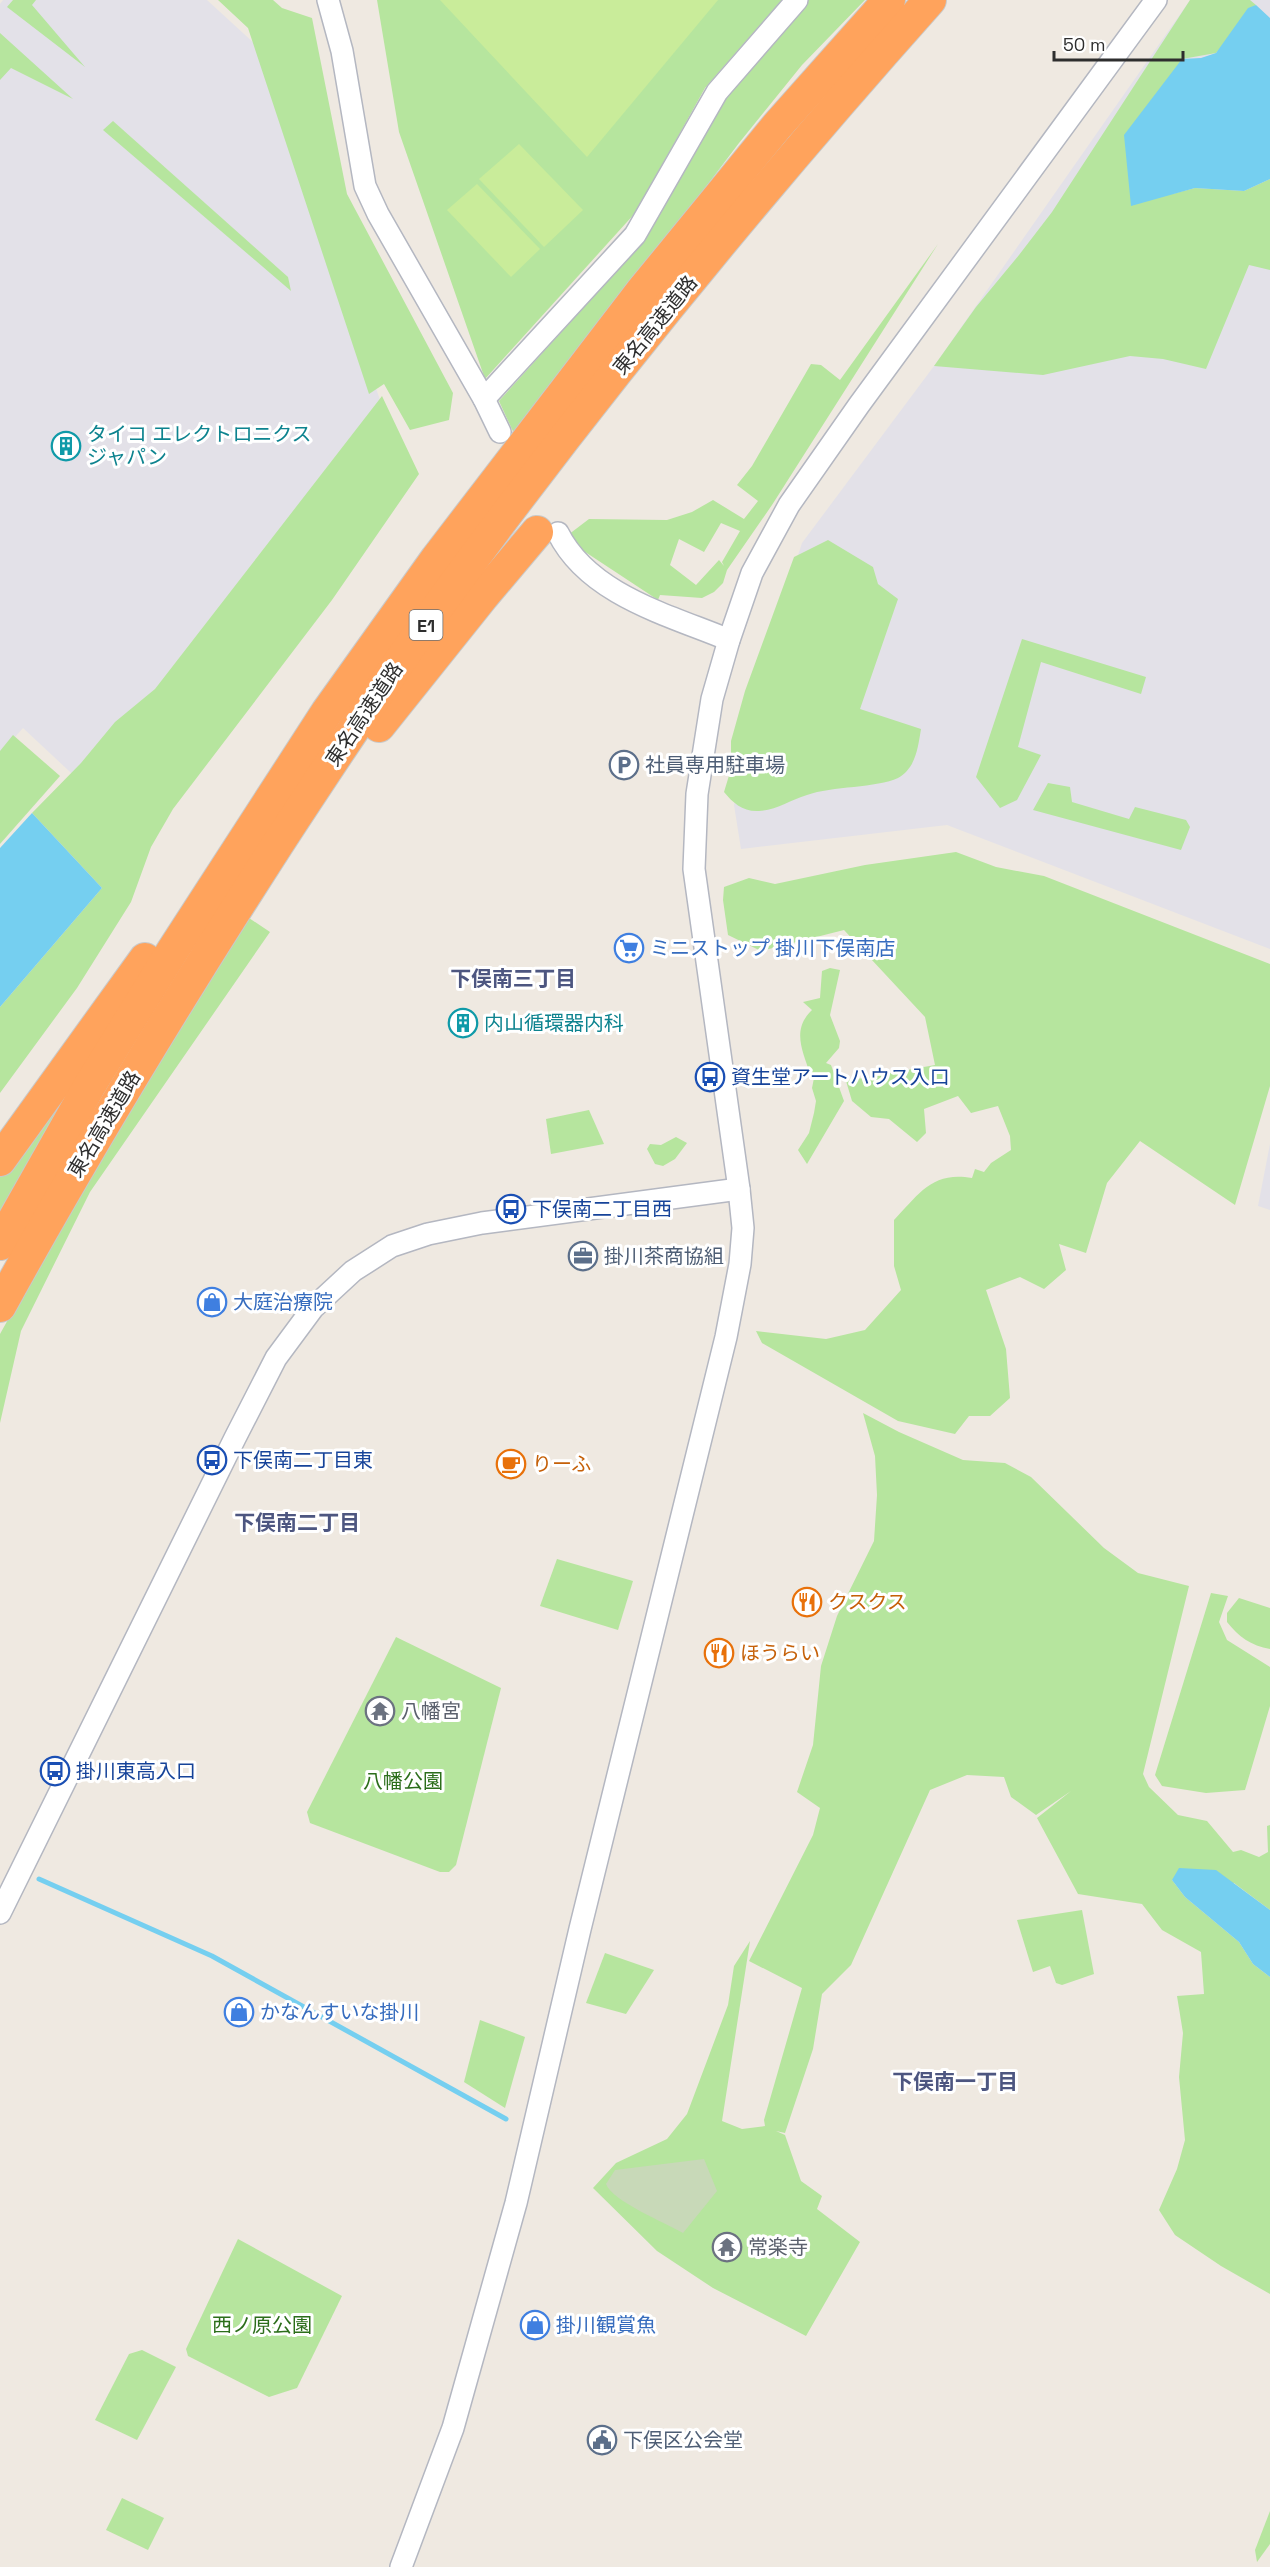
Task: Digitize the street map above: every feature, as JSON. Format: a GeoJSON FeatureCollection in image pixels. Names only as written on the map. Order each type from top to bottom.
{"type":"FeatureCollection","features":[{"type":"Feature","properties":{"kind":"highway","name":"東名高速道路"},"geometry":{"type":"LineString","coordinates":[[0,1244],[90,1085],[173,950],[327,712],[437,558],[641,292],[777,126],[889,0]]}},
{"type":"Feature","properties":{"kind":"highway","name":"東名高速道路"},"geometry":{"type":"LineString","coordinates":[[0,1306],[126,1086],[247,891],[342,745],[437,608],[568,434],[758,197],[930,0]]}},
{"type":"Feature","properties":{"kind":"highway"},"geometry":{"type":"LineString","coordinates":[[247,891],[483,596],[548,533]]}},
{"type":"Feature","properties":{"kind":"highway"},"geometry":{"type":"LineString","coordinates":[[0,1160],[260,794],[327,712]]}},
{"type":"Feature","properties":{"kind":"street"},"geometry":{"type":"LineString","coordinates":[[328,0],[342,51],[365,186],[378,214],[484,399],[500,432]]}},
{"type":"Feature","properties":{"kind":"street"},"geometry":{"type":"LineString","coordinates":[[484,399],[634,236],[717,92],[797,0]]}},
{"type":"Feature","properties":{"kind":"street"},"geometry":{"type":"LineString","coordinates":[[401,2567],[453,2428],[516,2204],[580,1929],[726,1337],[741,1264],[743,1228],[739,1189],[694,869],[697,794],[712,699],[729,640],[752,573],[789,505],[858,405],[1156,0]]}},
{"type":"Feature","properties":{"kind":"street"},"geometry":{"type":"LineString","coordinates":[[548,533],[576,560],[617,593],[729,640]]}},
{"type":"Feature","properties":{"kind":"street"},"geometry":{"type":"LineString","coordinates":[[0,1913],[276,1358],[313,1308],[353,1271],[392,1246],[428,1234],[482,1223],[739,1189]]}},
{"type":"Feature","properties":{"kind":"shaded area"},"geometry":{"type":"Polygon","coordinates":[[[3,0],[207,0],[255,44],[385,414],[114,813],[23,728],[0,754],[0,4],[3,0]]]}},
{"type":"Feature","properties":{"kind":"shaded area"},"geometry":{"type":"Polygon","coordinates":[[[1190,0],[1270,0],[1270,949],[947,825],[741,849],[734,805],[759,675],[802,543],[934,366],[1190,0]]]}},
{"type":"Feature","properties":{"kind":"shaded area"},"geometry":{"type":"Polygon","coordinates":[[[1270,1144],[1270,1210],[1258,1206],[1270,1144]]]}},
{"type":"Feature","properties":{"kind":"green space"},"geometry":{"type":"Polygon","coordinates":[[[13,0],[36,0],[32,5],[85,67],[7,7],[13,0]]]}},
{"type":"Feature","properties":{"kind":"green space"},"geometry":{"type":"Polygon","coordinates":[[[218,0],[273,0],[282,8],[312,18],[347,194],[453,393],[449,420],[410,430],[384,384],[369,394],[248,28],[218,0]]]}},
{"type":"Feature","properties":{"kind":"green space"},"geometry":{"type":"Polygon","coordinates":[[[377,0],[782,0],[705,88],[636,212],[485,379],[399,132],[377,0]]]}},
{"type":"Feature","properties":{"kind":"green space"},"geometry":{"type":"Polygon","coordinates":[[[440,0],[718,0],[587,157],[440,0]]]}},
{"type":"Feature","properties":{"kind":"green space"},"geometry":{"type":"Polygon","coordinates":[[[808,0],[865,0],[802,65],[739,143],[516,438],[499,401],[643,242],[723,96],[774,43],[808,0]]]}},
{"type":"Feature","properties":{"kind":"green space"},"geometry":{"type":"Polygon","coordinates":[[[1190,0],[1250,0],[1256,5],[1216,53],[1182,59],[1172,194],[1195,188],[1244,191],[1270,179],[1270,270],[1249,265],[1206,369],[1163,359],[1130,356],[1043,375],[934,366],[976,307],[1052,212],[1190,0]]]}},
{"type":"Feature","properties":{"kind":"green space"},"geometry":{"type":"Polygon","coordinates":[[[0,33],[73,99],[11,68],[0,80],[0,33]]]}},
{"type":"Feature","properties":{"kind":"green space"},"geometry":{"type":"Polygon","coordinates":[[[113,121],[288,277],[291,291],[103,130],[113,121]]]}},
{"type":"Feature","properties":{"kind":"green space"},"geometry":{"type":"Polygon","coordinates":[[[519,144],[583,210],[544,247],[479,179],[519,144]]]}},
{"type":"Feature","properties":{"kind":"green space"},"geometry":{"type":"Polygon","coordinates":[[[477,184],[540,249],[511,277],[447,210],[477,184]]]}},
{"type":"Feature","properties":{"kind":"green space"},"geometry":{"type":"Polygon","coordinates":[[[938,244],[772,505],[727,570],[723,583],[714,592],[702,598],[660,595],[658,600],[564,538],[589,519],[667,520],[692,512],[713,500],[744,519],[758,501],[737,485],[752,466],[811,364],[821,365],[840,380],[938,244]],[[721,523],[704,552],[679,539],[670,565],[696,585],[719,560],[724,566],[722,562],[740,531],[721,523]]]}},
{"type":"Feature","properties":{"kind":"green space"},"geometry":{"type":"Polygon","coordinates":[[[382,396],[419,474],[332,600],[173,809],[151,847],[131,902],[77,988],[0,1093],[0,1007],[102,888],[32,813],[81,763],[115,722],[155,689],[382,396]]]}},
{"type":"Feature","properties":{"kind":"green space"},"geometry":{"type":"Polygon","coordinates":[[[828,540],[873,567],[878,584],[898,599],[860,709],[921,729],[917,750],[909,769],[898,778],[878,784],[817,792],[766,810],[748,810],[735,803],[724,792],[731,769],[731,741],[745,691],[794,557],[828,540]]]}},
{"type":"Feature","properties":{"kind":"green space"},"geometry":{"type":"Polygon","coordinates":[[[1022,639],[1146,677],[1141,694],[1041,662],[1018,747],[1041,755],[1017,800],[1000,808],[976,777],[1022,639]]]}},
{"type":"Feature","properties":{"kind":"green space"},"geometry":{"type":"Polygon","coordinates":[[[13,735],[60,776],[0,844],[0,751],[13,735]]]}},
{"type":"Feature","properties":{"kind":"green space"},"geometry":{"type":"Polygon","coordinates":[[[1048,783],[1070,787],[1072,802],[1129,819],[1135,807],[1186,820],[1190,827],[1181,850],[1033,810],[1048,783]]]}},
{"type":"Feature","properties":{"kind":"green space"},"geometry":{"type":"Polygon","coordinates":[[[956,852],[996,867],[1044,876],[1270,964],[1270,1086],[1235,1205],[1140,1141],[1107,1183],[1086,1253],[1059,1244],[1066,1270],[1044,1289],[1020,1277],[986,1290],[1006,1349],[1010,1398],[990,1416],[969,1416],[955,1434],[898,1421],[762,1343],[756,1331],[826,1339],[865,1330],[901,1290],[894,1266],[894,1220],[919,1193],[936,1181],[958,1177],[972,1178],[975,1169],[984,1172],[991,1163],[1011,1150],[1010,1136],[998,1106],[971,1113],[958,1096],[924,1109],[926,1133],[917,1142],[889,1119],[871,1117],[852,1101],[846,1081],[935,1065],[925,1017],[844,930],[761,951],[728,935],[723,900],[724,887],[749,878],[775,884],[865,865],[956,852]]]}},
{"type":"Feature","properties":{"kind":"green space"},"geometry":{"type":"Polygon","coordinates":[[[249,918],[270,932],[90,1192],[21,1331],[0,1423],[0,1334],[72,1205],[249,918]]]}},
{"type":"Feature","properties":{"kind":"green space"},"geometry":{"type":"Polygon","coordinates":[[[830,968],[840,970],[830,1015],[840,1041],[839,1048],[826,1063],[831,1065],[844,1101],[807,1164],[798,1150],[809,1133],[816,1101],[812,1088],[815,1073],[810,1074],[800,1041],[802,1025],[812,1010],[803,1002],[820,998],[822,971],[830,968]]]}},
{"type":"Feature","properties":{"kind":"green space"},"geometry":{"type":"Polygon","coordinates":[[[83,1069],[0,1222],[0,1172],[83,1069]]]}},
{"type":"Feature","properties":{"kind":"green space"},"geometry":{"type":"Polygon","coordinates":[[[589,1110],[604,1144],[551,1154],[546,1119],[589,1110]]]}},
{"type":"Feature","properties":{"kind":"green space"},"geometry":{"type":"Polygon","coordinates":[[[676,1137],[687,1143],[675,1159],[663,1166],[655,1164],[647,1149],[650,1144],[661,1145],[676,1137]]]}},
{"type":"Feature","properties":{"kind":"green space"},"geometry":{"type":"Polygon","coordinates":[[[863,1413],[899,1432],[963,1460],[1005,1463],[1031,1477],[1104,1548],[1138,1573],[1189,1586],[1143,1774],[1149,1787],[1178,1815],[1207,1821],[1233,1852],[1241,1850],[1259,1857],[1268,1852],[1267,1826],[1270,1825],[1270,1910],[1234,1883],[1172,1880],[1185,1897],[1239,1942],[1253,1964],[1270,1977],[1270,2294],[1221,2266],[1175,2235],[1159,2210],[1177,2169],[1185,2140],[1179,2077],[1183,2033],[1177,1996],[1204,1994],[1201,1952],[1162,1930],[1142,1904],[1078,1894],[1037,1818],[1071,1791],[1036,1815],[1011,1797],[1004,1777],[967,1775],[930,1790],[851,1965],[822,1994],[813,2049],[785,2133],[776,2131],[785,2135],[801,2181],[822,2196],[817,2209],[860,2242],[806,2336],[713,2288],[657,2251],[593,2188],[616,2163],[667,2139],[687,2114],[728,2005],[734,1966],[750,1941],[722,2121],[742,2129],[765,2126],[764,2120],[802,1988],[749,1961],[813,1835],[820,1808],[797,1792],[813,1745],[821,1666],[837,1616],[874,1541],[877,1495],[875,1456],[863,1413]]]}},
{"type":"Feature","properties":{"kind":"green space"},"geometry":{"type":"Polygon","coordinates":[[[557,1559],[633,1581],[618,1630],[540,1606],[557,1559]]]}},
{"type":"Feature","properties":{"kind":"green space"},"geometry":{"type":"Polygon","coordinates":[[[1211,1593],[1228,1596],[1219,1622],[1227,1640],[1270,1667],[1270,1706],[1245,1790],[1206,1793],[1162,1786],[1155,1775],[1211,1593]]]}},
{"type":"Feature","properties":{"kind":"green space"},"geometry":{"type":"Polygon","coordinates":[[[1239,1598],[1270,1608],[1270,1649],[1246,1640],[1227,1622],[1227,1613],[1239,1598]]]}},
{"type":"Feature","properties":{"kind":"green space","name":"八幡公園"},"geometry":{"type":"Polygon","coordinates":[[[396,1637],[501,1688],[456,1865],[449,1872],[440,1872],[310,1823],[307,1812],[396,1637]]]}},
{"type":"Feature","properties":{"kind":"green space"},"geometry":{"type":"Polygon","coordinates":[[[1082,1910],[1094,1974],[1062,1985],[1056,1983],[1050,1966],[1033,1972],[1017,1920],[1082,1910]]]}},
{"type":"Feature","properties":{"kind":"green space"},"geometry":{"type":"Polygon","coordinates":[[[605,1953],[654,1970],[626,2014],[586,2003],[605,1953]]]}},
{"type":"Feature","properties":{"kind":"green space"},"geometry":{"type":"Polygon","coordinates":[[[480,2020],[525,2037],[505,2108],[464,2082],[480,2020]]]}},
{"type":"Feature","properties":{"kind":"green space"},"geometry":{"type":"Polygon","coordinates":[[[704,2159],[717,2191],[683,2233],[618,2197],[610,2191],[606,2184],[615,2170],[704,2159]]]}},
{"type":"Feature","properties":{"kind":"green space","name":"西ノ原公園"},"geometry":{"type":"Polygon","coordinates":[[[238,2239],[342,2296],[297,2388],[269,2397],[188,2356],[186,2349],[238,2239]]]}},
{"type":"Feature","properties":{"kind":"green space"},"geometry":{"type":"Polygon","coordinates":[[[142,2350],[176,2367],[137,2440],[95,2420],[129,2354],[142,2350]]]}},
{"type":"Feature","properties":{"kind":"green space"},"geometry":{"type":"Polygon","coordinates":[[[122,2498],[164,2518],[148,2550],[106,2530],[122,2498]]]}},
{"type":"Feature","properties":{"kind":"green space"},"geometry":{"type":"Polygon","coordinates":[[[1270,2511],[1270,2544],[1257,2562],[1255,2550],[1270,2511]]]}},
{"type":"Feature","properties":{"kind":"water"},"geometry":{"type":"Polygon","coordinates":[[[1256,5],[1270,18],[1270,179],[1244,191],[1195,188],[1131,206],[1124,135],[1182,59],[1201,58],[1216,53],[1248,8],[1256,5]]]}},
{"type":"Feature","properties":{"kind":"water"},"geometry":{"type":"Polygon","coordinates":[[[32,813],[102,888],[0,1007],[0,848],[32,813]]]}},
{"type":"Feature","properties":{"kind":"water"},"geometry":{"type":"Polygon","coordinates":[[[1179,1868],[1216,1870],[1270,1910],[1270,1977],[1253,1964],[1239,1942],[1185,1897],[1172,1880],[1179,1868]]]}},
{"type":"Feature","properties":{"kind":"waterway"},"geometry":{"type":"LineString","coordinates":[[39,1879],[212,1956],[506,2119]]}},
{"type":"Feature","properties":{"kind":"place","name":"タイコ エレクトロニクス ジャパン"},"geometry":{"type":"Point","coordinates":[66,446]}},
{"type":"Feature","properties":{"kind":"place","name":"社員専用駐車場"},"geometry":{"type":"Point","coordinates":[624,765]}},
{"type":"Feature","properties":{"kind":"place","name":"ミニストップ 掛川下俣南店"},"geometry":{"type":"Point","coordinates":[629,948]}},
{"type":"Feature","properties":{"kind":"place","name":"内山循環器内科"},"geometry":{"type":"Point","coordinates":[463,1023]}},
{"type":"Feature","properties":{"kind":"place","name":"資生堂アートハウス入口"},"geometry":{"type":"Point","coordinates":[710,1077]}},
{"type":"Feature","properties":{"kind":"place","name":"下俣南二丁目西"},"geometry":{"type":"Point","coordinates":[511,1209]}},
{"type":"Feature","properties":{"kind":"place","name":"掛川茶商協組"},"geometry":{"type":"Point","coordinates":[583,1256]}},
{"type":"Feature","properties":{"kind":"place","name":"大庭治療院"},"geometry":{"type":"Point","coordinates":[212,1302]}},
{"type":"Feature","properties":{"kind":"place","name":"下俣南二丁目東"},"geometry":{"type":"Point","coordinates":[212,1460]}},
{"type":"Feature","properties":{"kind":"place","name":"りーふ"},"geometry":{"type":"Point","coordinates":[511,1464]}},
{"type":"Feature","properties":{"kind":"place","name":"クスクス"},"geometry":{"type":"Point","coordinates":[807,1602]}},
{"type":"Feature","properties":{"kind":"place","name":"ほうらい"},"geometry":{"type":"Point","coordinates":[719,1653]}},
{"type":"Feature","properties":{"kind":"place","name":"八幡宮"},"geometry":{"type":"Point","coordinates":[380,1711]}},
{"type":"Feature","properties":{"kind":"place","name":"掛川東高入口"},"geometry":{"type":"Point","coordinates":[55,1771]}},
{"type":"Feature","properties":{"kind":"place","name":"かなんすいな掛川"},"geometry":{"type":"Point","coordinates":[239,2012]}},
{"type":"Feature","properties":{"kind":"place","name":"常楽寺"},"geometry":{"type":"Point","coordinates":[727,2247]}},
{"type":"Feature","properties":{"kind":"place","name":"掛川観賞魚"},"geometry":{"type":"Point","coordinates":[535,2325]}},
{"type":"Feature","properties":{"kind":"place","name":"下俣区公会堂"},"geometry":{"type":"Point","coordinates":[602,2440]}},
{"type":"Feature","properties":{"kind":"district","name":"下俣南三丁目"},"geometry":{"type":"Point","coordinates":[513,978]}},
{"type":"Feature","properties":{"kind":"district","name":"下俣南二丁目"},"geometry":{"type":"Point","coordinates":[297,1522]}},
{"type":"Feature","properties":{"kind":"district","name":"下俣南一丁目"},"geometry":{"type":"Point","coordinates":[955,2081]}}]}
